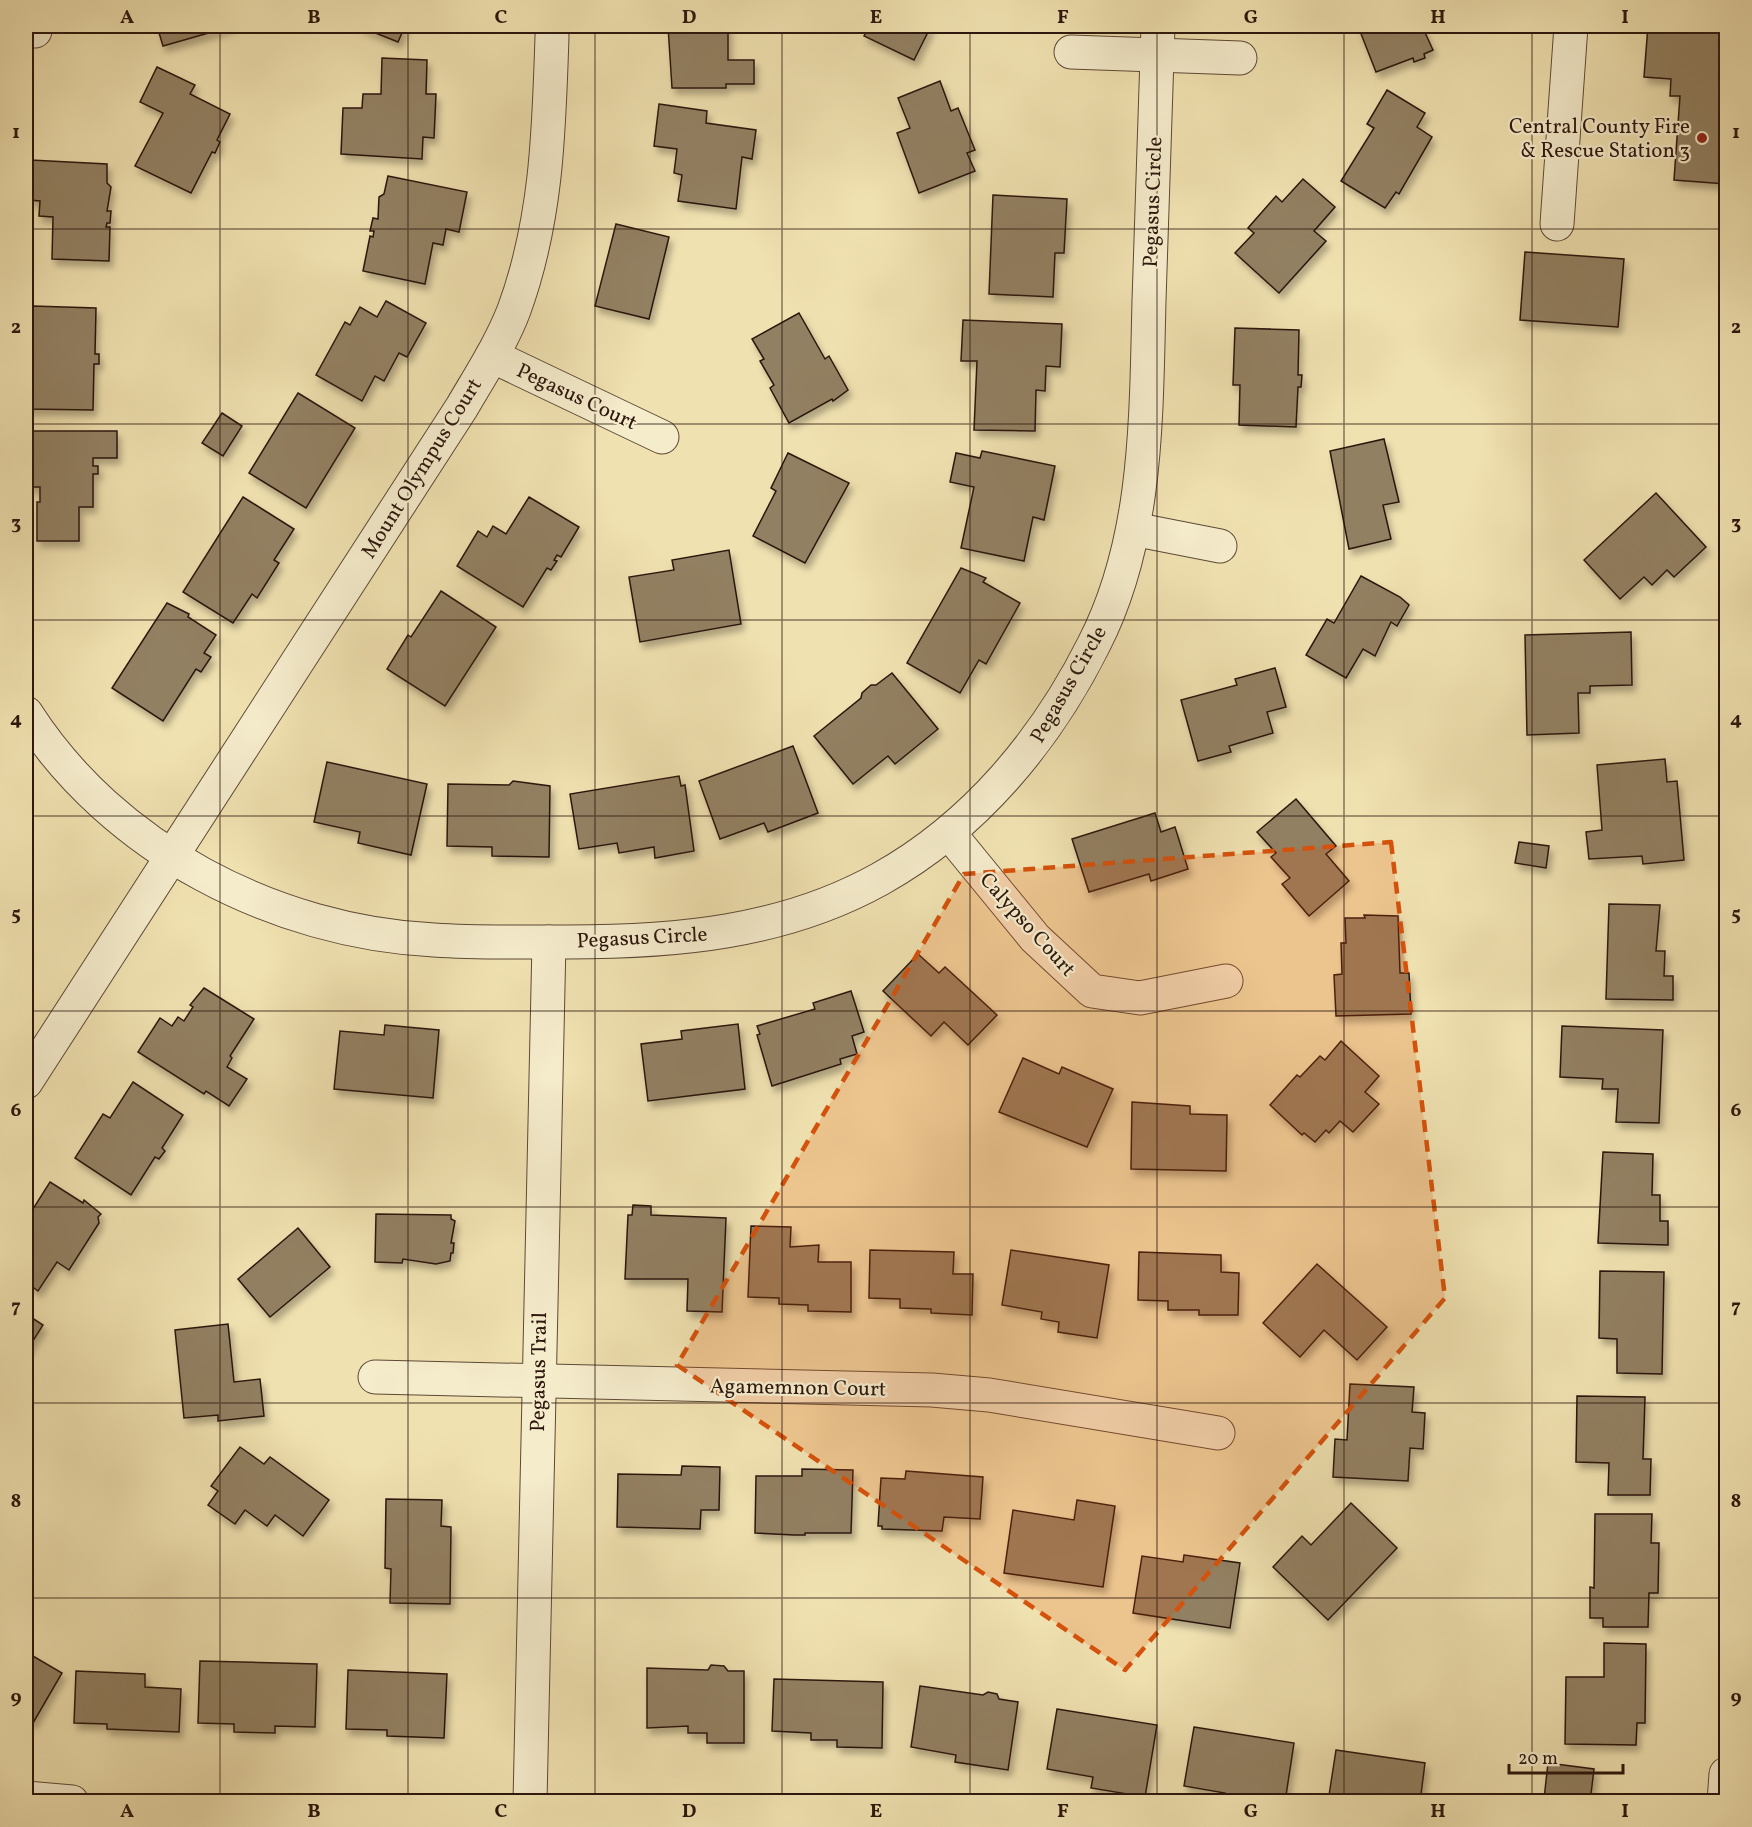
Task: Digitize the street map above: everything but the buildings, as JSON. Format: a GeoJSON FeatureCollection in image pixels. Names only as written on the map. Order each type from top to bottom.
{"type":"FeatureCollection","features":[{"type":"Feature","properties":{"kind":"street"},"geometry":{"type":"LineString","coordinates":[[1557,224],[1571,26]]}},
{"type":"Feature","properties":{"kind":"street","name":"Mount Olympus Court"},"geometry":{"type":"LineString","coordinates":[[26,1082],[335,604],[492,356],[513,312],[531,255],[545,185],[552,36]]}},
{"type":"Feature","properties":{"kind":"street"},"geometry":{"type":"LineString","coordinates":[[1071,52],[1157,40],[1240,58]]}},
{"type":"Feature","properties":{"kind":"street","name":"Pegasus Circle"},"geometry":{"type":"LineString","coordinates":[[26,713],[35,728],[81,780],[123,819],[171,856],[217,882],[278,909],[325,923],[432,940],[648,942],[711,935],[772,921],[827,902],[877,880],[949,833],[1028,752],[1058,709],[1111,608],[1126,565],[1133,529],[1146,416],[1157,40]]}},
{"type":"Feature","properties":{"kind":"street","name":"Pegasus Court"},"geometry":{"type":"LineString","coordinates":[[492,356],[662,436]]}},
{"type":"Feature","properties":{"kind":"street"},"geometry":{"type":"LineString","coordinates":[[1133,529],[1220,546]]}},
{"type":"Feature","properties":{"kind":"street","name":"Calypso Court"},"geometry":{"type":"LineString","coordinates":[[949,833],[1035,938],[1092,991],[1140,998],[1226,981]]}},
{"type":"Feature","properties":{"kind":"street","name":"Pegasus Trail"},"geometry":{"type":"LineString","coordinates":[[530,1802],[549,942]]}},
{"type":"Feature","properties":{"kind":"street","name":"Agamemnon Court"},"geometry":{"type":"LineString","coordinates":[[375,1377],[932,1390],[989,1395],[1218,1433]]}},
{"type":"Feature","properties":{"kind":"street"},"geometry":{"type":"LineString","coordinates":[[1724,1802],[1726,1774]]}},
{"type":"Feature","properties":{"kind":"street"},"geometry":{"type":"LineString","coordinates":[[26,1798],[72,1802]]}},
{"type":"Feature","properties":{"kind":"highlighted area"},"geometry":{"type":"Polygon","coordinates":[[[1391,842],[1445,1298],[1125,1670],[677,1365],[964,874],[1391,842]]]}},
{"type":"Feature","properties":{"kind":"place","name":"Central County Fire & Rescue Station 3"},"geometry":{"type":"Point","coordinates":[1702,138]}}]}
